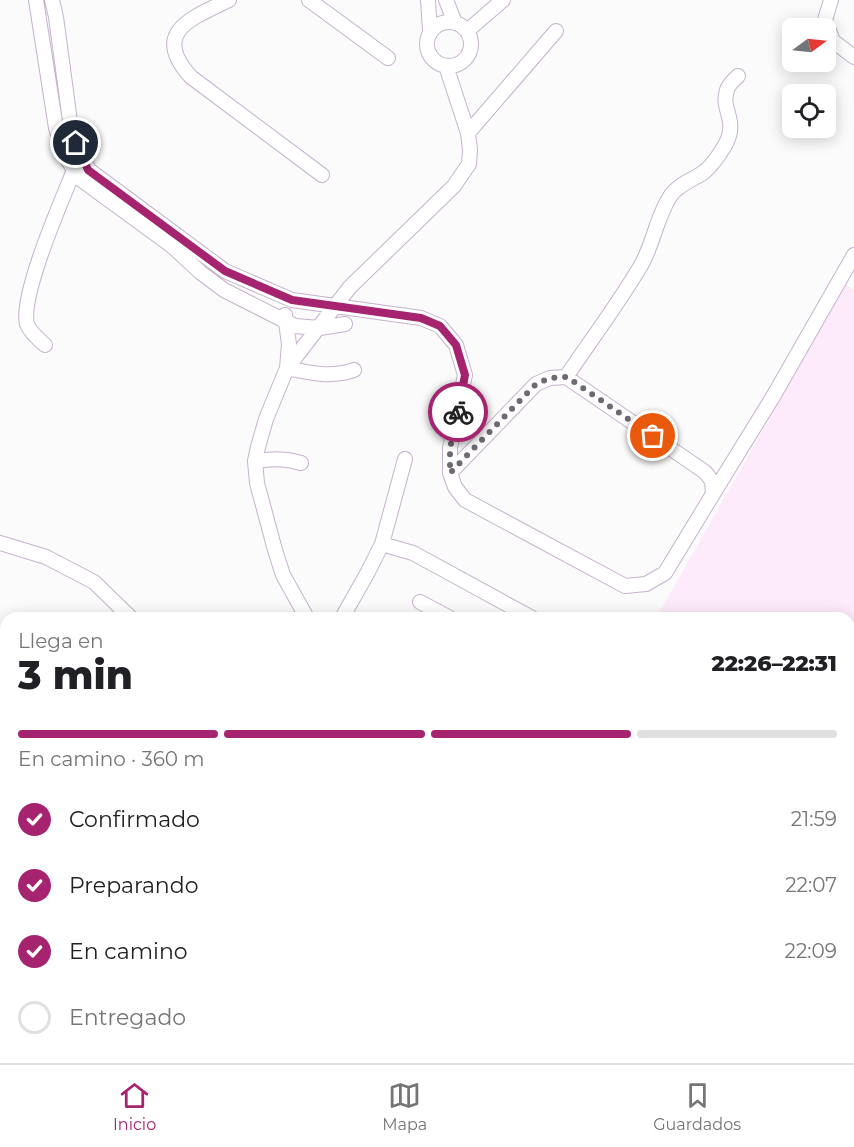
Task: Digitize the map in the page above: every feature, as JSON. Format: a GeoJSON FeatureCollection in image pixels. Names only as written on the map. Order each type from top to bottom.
{"type":"FeatureCollection","features":[{"type":"Feature","properties":{"kind":"street"},"geometry":{"type":"LineString","coordinates":[[36,0],[56,128],[64,154],[79,178],[172,246],[224,290],[294,326],[320,328],[345,324]]}},
{"type":"Feature","properties":{"kind":"street"},"geometry":{"type":"LineString","coordinates":[[52,0],[60,39],[70,121],[76,143],[88,170],[225,271],[292,300],[421,318],[440,326],[456,345],[465,375],[450,448],[450,473],[455,487],[465,500],[625,586],[646,584],[665,573],[774,395],[854,255]]}},
{"type":"Feature","properties":{"kind":"street"},"geometry":{"type":"LineString","coordinates":[[229,0],[187,20],[179,29],[174,41],[176,55],[182,67],[191,77],[322,175]]}},
{"type":"Feature","properties":{"kind":"street"},"geometry":{"type":"LineString","coordinates":[[309,0],[388,58]]}},
{"type":"Feature","properties":{"kind":"street"},"geometry":{"type":"LineString","coordinates":[[326,0],[330,16]]}},
{"type":"Feature","properties":{"kind":"street"},"geometry":{"type":"LineString","coordinates":[[428,0],[430,31],[426,46],[432,60],[446,66],[460,63],[469,52],[470,38],[467,32],[455,22],[446,0]]}},
{"type":"Feature","properties":{"kind":"street"},"geometry":{"type":"LineString","coordinates":[[467,32],[503,0]]}},
{"type":"Feature","properties":{"kind":"street"},"geometry":{"type":"LineString","coordinates":[[831,0],[825,20],[833,41],[854,57]]}},
{"type":"Feature","properties":{"kind":"street"},"geometry":{"type":"LineString","coordinates":[[430,31],[441,23],[455,22]]}},
{"type":"Feature","properties":{"kind":"street"},"geometry":{"type":"LineString","coordinates":[[468,133],[556,31]]}},
{"type":"Feature","properties":{"kind":"street"},"geometry":{"type":"LineString","coordinates":[[304,612],[283,574],[275,550],[256,483],[255,461],[266,419],[287,368],[350,287],[454,186],[469,164],[468,133],[446,66]]}},
{"type":"Feature","properties":{"kind":"street"},"geometry":{"type":"LineString","coordinates":[[567,377],[641,265],[652,242],[660,216],[672,194],[684,182],[704,171],[732,132],[725,99],[727,88],[738,76]]}},
{"type":"Feature","properties":{"kind":"street"},"geometry":{"type":"LineString","coordinates":[[45,345],[34,335],[27,324],[27,307],[38,267],[74,170]]}},
{"type":"Feature","properties":{"kind":"street"},"geometry":{"type":"LineString","coordinates":[[287,368],[289,344],[284,320],[286,308],[292,300]]}},
{"type":"Feature","properties":{"kind":"street"},"geometry":{"type":"LineString","coordinates":[[287,368],[313,374],[334,375],[354,370]]}},
{"type":"Feature","properties":{"kind":"street"},"geometry":{"type":"LineString","coordinates":[[450,473],[536,384],[550,378],[567,377],[705,472],[712,481],[713,494]]}},
{"type":"Feature","properties":{"kind":"street"},"geometry":{"type":"LineString","coordinates":[[255,461],[278,459],[301,463]]}},
{"type":"Feature","properties":{"kind":"street"},"geometry":{"type":"LineString","coordinates":[[345,612],[382,544],[405,459]]}},
{"type":"Feature","properties":{"kind":"street"},"geometry":{"type":"LineString","coordinates":[[0,543],[46,556],[94,582],[125,612]]}},
{"type":"Feature","properties":{"kind":"street"},"geometry":{"type":"LineString","coordinates":[[382,544],[413,553],[521,612]]}},
{"type":"Feature","properties":{"kind":"street"},"geometry":{"type":"LineString","coordinates":[[420,602],[439,612]]}},
{"type":"Feature","properties":{"kind":"shaded area"},"geometry":{"type":"Polygon","coordinates":[[[846,284],[854,290],[854,612],[659,612],[846,284]]]}},
{"type":"Feature","properties":{"kind":"way so far"},"geometry":{"type":"LineString","coordinates":[[458,412],[450,448],[450,473],[536,384],[550,378],[567,377],[653,436]]}},
{"type":"Feature","properties":{"kind":"route"},"geometry":{"type":"LineString","coordinates":[[76,143],[88,170],[225,271],[292,300],[421,318],[440,326],[456,345],[465,375],[458,412]]}}]}
